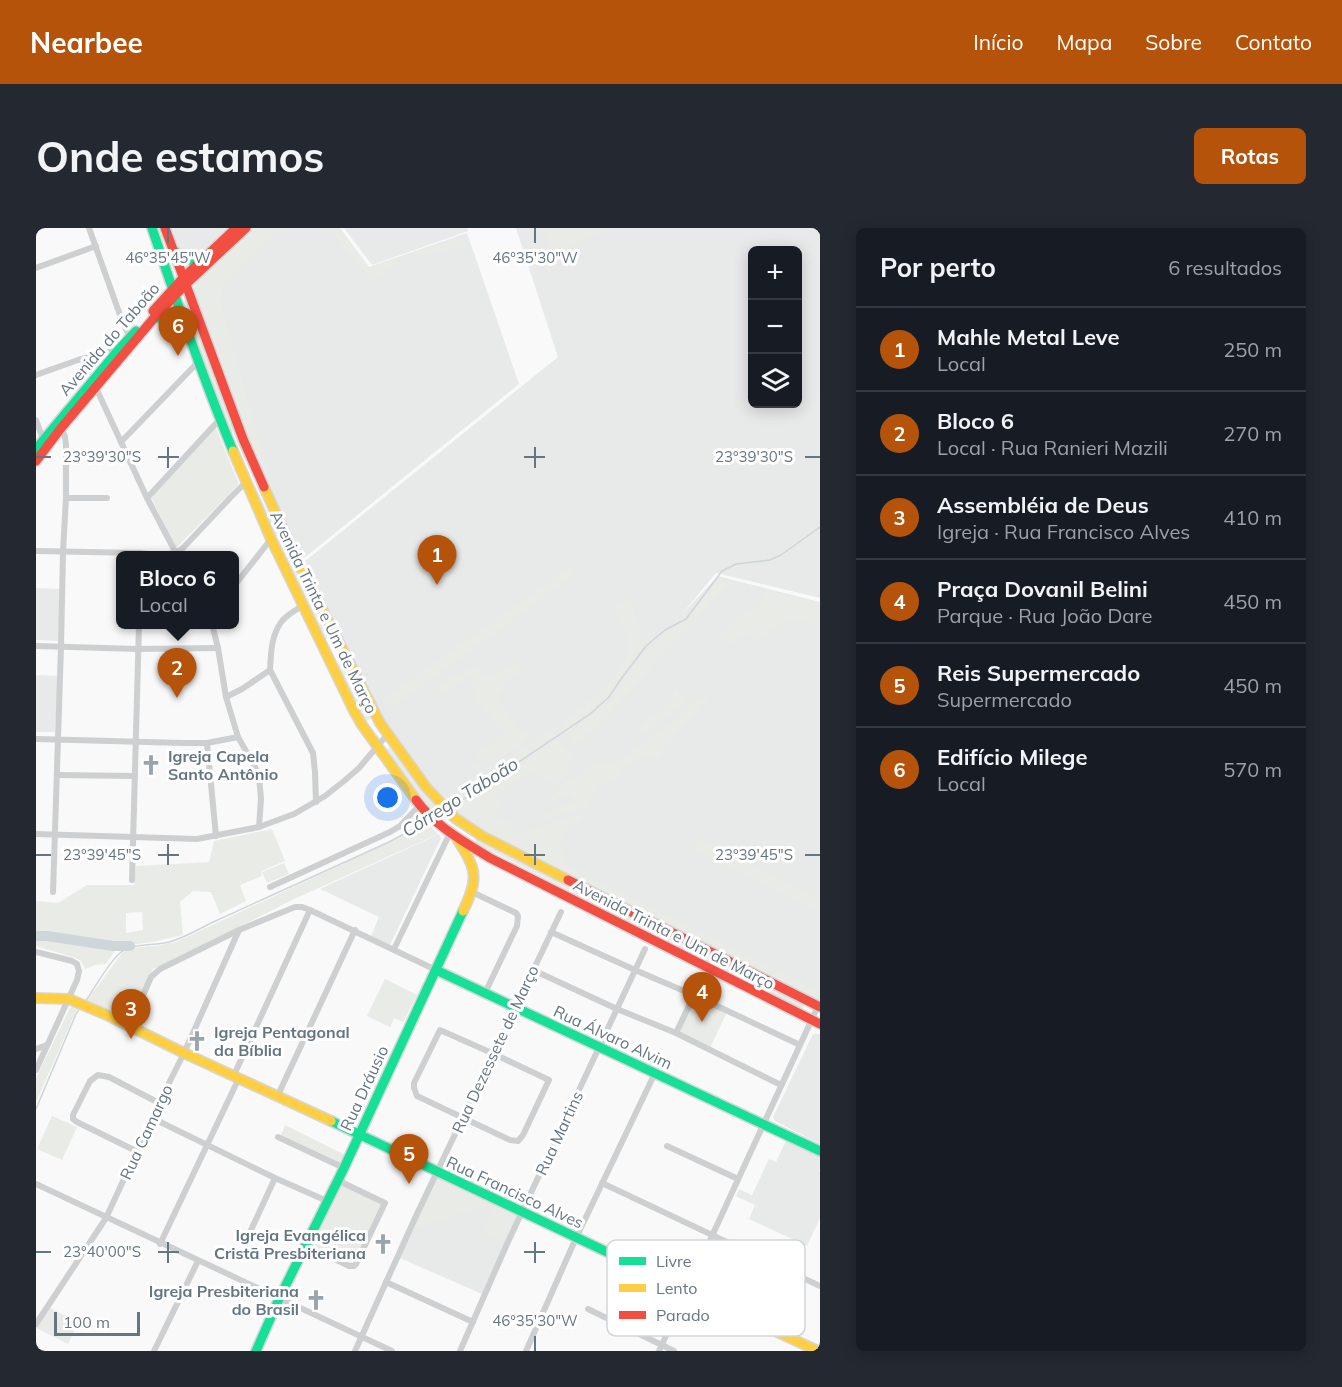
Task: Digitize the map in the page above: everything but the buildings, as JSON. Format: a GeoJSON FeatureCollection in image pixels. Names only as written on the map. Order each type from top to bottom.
{"type":"FeatureCollection","features":[{"type":"Feature","properties":{"kind":"main road","name":"Avenida Trinta e Um de Março"},"geometry":{"type":"LineString","coordinates":[[152,228],[219,419],[302,606],[354,711],[420,805],[438,824],[490,858],[816,1022]]}},
{"type":"Feature","properties":{"kind":"main road","name":"Avenida Trinta e Um de Março"},"geometry":{"type":"LineString","coordinates":[[165,228],[250,457],[274,511],[387,735],[426,787],[454,817],[482,836],[819,1007]]}},
{"type":"Feature","properties":{"kind":"main road","name":"Avenida do Taboão"},"geometry":{"type":"LineString","coordinates":[[184,282],[200,262],[236,228]]}},
{"type":"Feature","properties":{"kind":"main road","name":"Avenida do Taboão"},"geometry":{"type":"LineString","coordinates":[[36,461],[174,292],[246,228]]}},
{"type":"Feature","properties":{"kind":"main road"},"geometry":{"type":"LineString","coordinates":[[171,248],[184,259],[200,262]]}},
{"type":"Feature","properties":{"kind":"main road","name":"Avenida do Taboão"},"geometry":{"type":"LineString","coordinates":[[36,449],[119,349],[132,341],[174,292]]}},
{"type":"Feature","properties":{"kind":"main road"},"geometry":{"type":"LineString","coordinates":[[154,318],[175,320],[190,336]]}},
{"type":"Feature","properties":{"kind":"main road"},"geometry":{"type":"LineString","coordinates":[[224,430],[241,458],[250,457]]}},
{"type":"Feature","properties":{"kind":"main road"},"geometry":{"type":"LineString","coordinates":[[246,482],[257,483],[274,511]]}},
{"type":"Feature","properties":{"kind":"main road"},"geometry":{"type":"LineString","coordinates":[[453,835],[454,817]]}},
{"type":"Feature","properties":{"kind":"main road","name":"Rua Dráusio"},"geometry":{"type":"LineString","coordinates":[[256,1351],[472,892],[474,867],[472,861],[453,835]]}},
{"type":"Feature","properties":{"kind":"main road","name":"Rua Álvaro Alvim"},"geometry":{"type":"LineString","coordinates":[[436,970],[820,1151]]}},
{"type":"Feature","properties":{"kind":"main road"},"geometry":{"type":"LineString","coordinates":[[36,998],[73,1001]]}},
{"type":"Feature","properties":{"kind":"main road","name":"Rua Francisco Alves"},"geometry":{"type":"LineString","coordinates":[[73,1001],[278,1095],[607,1252]]}},
{"type":"Feature","properties":{"kind":"main road","name":"Rua Francisco Alves"},"geometry":{"type":"LineString","coordinates":[[786,1336],[818,1351]]}},
{"type":"Feature","properties":{"kind":"street"},"geometry":{"type":"LineString","coordinates":[[89,228],[132,341]]}},
{"type":"Feature","properties":{"kind":"street"},"geometry":{"type":"LineString","coordinates":[[36,268],[96,246]]}},
{"type":"Feature","properties":{"kind":"street"},"geometry":{"type":"LineString","coordinates":[[36,375],[119,349]]}},
{"type":"Feature","properties":{"kind":"street"},"geometry":{"type":"LineString","coordinates":[[121,442],[199,362]]}},
{"type":"Feature","properties":{"kind":"street"},"geometry":{"type":"LineString","coordinates":[[96,388],[174,551]]}},
{"type":"Feature","properties":{"kind":"street"},"geometry":{"type":"LineString","coordinates":[[147,498],[219,419]]}},
{"type":"Feature","properties":{"kind":"street"},"geometry":{"type":"LineString","coordinates":[[36,420],[43,439]]}},
{"type":"Feature","properties":{"kind":"street"},"geometry":{"type":"LineString","coordinates":[[53,892],[66,498],[66,445],[61,428]]}},
{"type":"Feature","properties":{"kind":"street"},"geometry":{"type":"LineString","coordinates":[[180,551],[246,482]]}},
{"type":"Feature","properties":{"kind":"street"},"geometry":{"type":"LineString","coordinates":[[66,498],[107,498]]}},
{"type":"Feature","properties":{"kind":"street"},"geometry":{"type":"LineString","coordinates":[[239,580],[271,539]]}},
{"type":"Feature","properties":{"kind":"street"},"geometry":{"type":"LineString","coordinates":[[36,551],[116,553]]}},
{"type":"Feature","properties":{"kind":"street"},"geometry":{"type":"LineString","coordinates":[[302,606],[283,620],[277,629],[271,648],[270,670],[313,753],[316,802]]}},
{"type":"Feature","properties":{"kind":"street"},"geometry":{"type":"LineString","coordinates":[[132,880],[139,629]]}},
{"type":"Feature","properties":{"kind":"street"},"geometry":{"type":"LineString","coordinates":[[213,629],[226,697],[238,738],[259,777],[261,799],[259,827]]}},
{"type":"Feature","properties":{"kind":"street"},"geometry":{"type":"LineString","coordinates":[[36,646],[138,649],[218,648]]}},
{"type":"Feature","properties":{"kind":"street"},"geometry":{"type":"LineString","coordinates":[[226,697],[270,670]]}},
{"type":"Feature","properties":{"kind":"street"},"geometry":{"type":"LineString","coordinates":[[36,834],[197,839],[259,827],[294,814],[316,802],[345,781],[387,735]]}},
{"type":"Feature","properties":{"kind":"street"},"geometry":{"type":"LineString","coordinates":[[36,739],[207,743],[238,738]]}},
{"type":"Feature","properties":{"kind":"street"},"geometry":{"type":"LineString","coordinates":[[207,743],[216,836]]}},
{"type":"Feature","properties":{"kind":"street"},"geometry":{"type":"LineString","coordinates":[[57,776],[135,776]]}},
{"type":"Feature","properties":{"kind":"street"},"geometry":{"type":"LineString","coordinates":[[270,887],[390,832],[420,805]]}},
{"type":"Feature","properties":{"kind":"street"},"geometry":{"type":"LineString","coordinates":[[394,949],[453,835]]}},
{"type":"Feature","properties":{"kind":"street"},"geometry":{"type":"LineString","coordinates":[[472,892],[518,916],[517,926],[485,993]]}},
{"type":"Feature","properties":{"kind":"street"},"geometry":{"type":"LineString","coordinates":[[130,1026],[151,977],[160,969],[288,909],[302,907],[310,910],[207,1146],[160,1244]]}},
{"type":"Feature","properties":{"kind":"street","name":"Rua Álvaro Alvim"},"geometry":{"type":"LineString","coordinates":[[310,910],[436,970]]}},
{"type":"Feature","properties":{"kind":"street","name":"Rua Dezessete de Março"},"geometry":{"type":"LineString","coordinates":[[355,1351],[437,1172],[561,912]]}},
{"type":"Feature","properties":{"kind":"street","name":"Rua Camargo"},"geometry":{"type":"LineString","coordinates":[[36,1324],[106,1218],[239,930]]}},
{"type":"Feature","properties":{"kind":"street"},"geometry":{"type":"LineString","coordinates":[[278,1095],[355,930]]}},
{"type":"Feature","properties":{"kind":"street"},"geometry":{"type":"LineString","coordinates":[[551,932],[694,995],[800,1046]]}},
{"type":"Feature","properties":{"kind":"street","name":"Rua Martins"},"geometry":{"type":"LineString","coordinates":[[460,1351],[645,949]]}},
{"type":"Feature","properties":{"kind":"street"},"geometry":{"type":"LineString","coordinates":[[36,952],[72,961],[79,967],[73,1001],[47,1045],[36,1070]]}},
{"type":"Feature","properties":{"kind":"street"},"geometry":{"type":"LineString","coordinates":[[533,970],[617,1009],[676,1033],[781,1085]]}},
{"type":"Feature","properties":{"kind":"street"},"geometry":{"type":"LineString","coordinates":[[676,1033],[694,995]]}},
{"type":"Feature","properties":{"kind":"street"},"geometry":{"type":"LineString","coordinates":[[711,1240],[781,1085],[800,1046],[816,1022],[819,1007]]}},
{"type":"Feature","properties":{"kind":"street"},"geometry":{"type":"LineString","coordinates":[[440,1030],[494,1053],[549,1080],[518,1141],[417,1096],[414,1088],[414,1083],[440,1030]]}},
{"type":"Feature","properties":{"kind":"street"},"geometry":{"type":"LineString","coordinates":[[36,1049],[47,1045]]}},
{"type":"Feature","properties":{"kind":"street"},"geometry":{"type":"LineString","coordinates":[[526,1351],[576,1238],[655,1073]]}},
{"type":"Feature","properties":{"kind":"street"},"geometry":{"type":"LineString","coordinates":[[136,1151],[74,1119],[90,1081],[98,1075],[109,1077],[159,1103]]}},
{"type":"Feature","properties":{"kind":"street"},"geometry":{"type":"LineString","coordinates":[[152,1118],[327,1201]]}},
{"type":"Feature","properties":{"kind":"street"},"geometry":{"type":"LineString","coordinates":[[278,1137],[344,1168]]}},
{"type":"Feature","properties":{"kind":"street"},"geometry":{"type":"LineString","coordinates":[[668,1146],[738,1179]]}},
{"type":"Feature","properties":{"kind":"street"},"geometry":{"type":"LineString","coordinates":[[246,1241],[275,1178]]}},
{"type":"Feature","properties":{"kind":"street"},"geometry":{"type":"LineString","coordinates":[[306,1245],[349,1266],[356,1264],[385,1203],[338,1180]]}},
{"type":"Feature","properties":{"kind":"street"},"geometry":{"type":"LineString","coordinates":[[602,1183],[723,1240]]}},
{"type":"Feature","properties":{"kind":"street"},"geometry":{"type":"LineString","coordinates":[[36,1185],[392,1351]]}},
{"type":"Feature","properties":{"kind":"street"},"geometry":{"type":"LineString","coordinates":[[154,1351],[198,1261]]}},
{"type":"Feature","properties":{"kind":"street"},"geometry":{"type":"LineString","coordinates":[[805,1279],[820,1286]]}},
{"type":"Feature","properties":{"kind":"street"},"geometry":{"type":"LineString","coordinates":[[387,1282],[472,1322]]}},
{"type":"Feature","properties":{"kind":"street"},"geometry":{"type":"LineString","coordinates":[[588,1309],[607,1319]]}},
{"type":"Feature","properties":{"kind":"street"},"geometry":{"type":"LineString","coordinates":[[638,1336],[660,1348],[674,1351]]}},
{"type":"Feature","properties":{"kind":"shaded area"},"geometry":{"type":"Polygon","coordinates":[[[171,228],[228,228],[195,258],[180,254],[171,228]]]}},
{"type":"Feature","properties":{"kind":"shaded area"},"geometry":{"type":"Polygon","coordinates":[[[250,228],[340,228],[369,267],[467,233],[519,384],[303,559],[259,466],[194,291],[195,281],[250,228]]]}},
{"type":"Feature","properties":{"kind":"shaded area"},"geometry":{"type":"Polygon","coordinates":[[[253,228],[279,228],[223,284],[221,303],[263,455],[282,511],[260,466],[195,290],[198,281],[253,228]]]}},
{"type":"Feature","properties":{"kind":"shaded area"},"geometry":{"type":"Polygon","coordinates":[[[328,228],[338,228],[369,268],[409,254],[374,282],[328,228]]]}},
{"type":"Feature","properties":{"kind":"shaded area"},"geometry":{"type":"Polygon","coordinates":[[[344,228],[467,228],[468,231],[372,265],[344,228]]]}},
{"type":"Feature","properties":{"kind":"shaded area"},"geometry":{"type":"Polygon","coordinates":[[[516,228],[820,228],[820,598],[716,573],[682,614],[718,576],[820,602],[820,1003],[672,927],[574,881],[482,832],[457,812],[436,791],[394,736],[360,678],[304,562],[558,357],[516,228]]]}},
{"type":"Feature","properties":{"kind":"shaded area"},"geometry":{"type":"Polygon","coordinates":[[[543,228],[610,228],[554,254],[543,228]]]}},
{"type":"Feature","properties":{"kind":"shaded area"},"geometry":{"type":"Polygon","coordinates":[[[466,236],[470,246],[422,256],[413,254],[466,236]]]}},
{"type":"Feature","properties":{"kind":"shaded area"},"geometry":{"type":"Polygon","coordinates":[[[186,298],[247,457],[244,458],[233,432],[228,429],[183,302],[186,298]]]}},
{"type":"Feature","properties":{"kind":"shaded area"},"geometry":{"type":"Polygon","coordinates":[[[215,426],[239,484],[176,548],[151,497],[215,426]]]}},
{"type":"Feature","properties":{"kind":"shaded area"},"geometry":{"type":"Polygon","coordinates":[[[255,486],[328,638],[323,640],[250,488],[255,486]]]}},
{"type":"Feature","properties":{"kind":"shaded area"},"geometry":{"type":"Polygon","coordinates":[[[570,567],[576,574],[390,709],[383,699],[570,567]]]}},
{"type":"Feature","properties":{"kind":"shaded area"},"geometry":{"type":"Polygon","coordinates":[[[718,579],[728,583],[602,722],[574,746],[567,734],[611,698],[647,650],[666,632],[687,620],[718,579]]]}},
{"type":"Feature","properties":{"kind":"shaded area"},"geometry":{"type":"Polygon","coordinates":[[[36,588],[60,589],[59,641],[36,640],[36,588]]]}},
{"type":"Feature","properties":{"kind":"shaded area"},"geometry":{"type":"Polygon","coordinates":[[[768,591],[820,603],[820,626],[801,622],[786,623],[758,641],[745,633],[743,637],[737,635],[731,645],[716,633],[718,631],[723,634],[744,610],[751,615],[768,591]]]}},
{"type":"Feature","properties":{"kind":"shaded area"},"geometry":{"type":"Polygon","coordinates":[[[630,597],[643,640],[660,633],[645,646],[608,697],[564,730],[560,725],[602,689],[627,655],[629,641],[614,606],[630,597]]]}},
{"type":"Feature","properties":{"kind":"shaded area"},"geometry":{"type":"Polygon","coordinates":[[[343,661],[373,717],[365,722],[335,666],[343,661]]]}},
{"type":"Feature","properties":{"kind":"shaded area"},"geometry":{"type":"Polygon","coordinates":[[[516,662],[523,671],[501,683],[504,688],[496,697],[521,734],[526,730],[529,736],[520,745],[501,757],[492,761],[483,760],[475,753],[505,733],[472,696],[478,692],[468,677],[451,689],[452,692],[446,692],[446,696],[438,695],[439,685],[456,673],[458,675],[475,666],[484,679],[516,662]]]}},
{"type":"Feature","properties":{"kind":"shaded area"},"geometry":{"type":"Polygon","coordinates":[[[36,675],[58,676],[55,732],[36,732],[36,675]]]}},
{"type":"Feature","properties":{"kind":"shaded area"},"geometry":{"type":"Polygon","coordinates":[[[674,687],[689,699],[635,742],[639,729],[671,701],[674,687]]]}},
{"type":"Feature","properties":{"kind":"shaded area"},"geometry":{"type":"Polygon","coordinates":[[[706,692],[708,700],[671,736],[673,739],[658,758],[639,758],[618,772],[618,777],[596,786],[587,807],[540,821],[548,813],[574,801],[569,794],[550,802],[555,793],[572,776],[576,778],[593,762],[599,764],[622,759],[669,724],[706,692]]]}},
{"type":"Feature","properties":{"kind":"shaded area"},"geometry":{"type":"Polygon","coordinates":[[[551,730],[555,736],[453,805],[448,797],[479,774],[471,762],[484,766],[495,764],[551,730]]]}},
{"type":"Feature","properties":{"kind":"shaded area"},"geometry":{"type":"Polygon","coordinates":[[[557,739],[574,756],[567,765],[567,774],[553,788],[553,781],[535,772],[495,792],[500,801],[495,818],[508,821],[515,831],[524,832],[570,817],[578,815],[582,817],[582,820],[563,834],[561,841],[563,855],[573,869],[820,992],[820,1002],[663,920],[559,870],[484,830],[457,809],[557,739]]]}},
{"type":"Feature","properties":{"kind":"shaded area"},"geometry":{"type":"Polygon","coordinates":[[[390,747],[423,792],[443,811],[436,815],[421,800],[386,750],[390,747]]]}},
{"type":"Feature","properties":{"kind":"shaded area"},"geometry":{"type":"Polygon","coordinates":[[[428,824],[438,834],[292,900],[153,969],[127,1024],[85,1003],[123,952],[131,948],[176,942],[428,824]]]}},
{"type":"Feature","properties":{"kind":"shaded area"},"geometry":{"type":"Polygon","coordinates":[[[272,829],[285,861],[261,871],[262,876],[240,885],[246,901],[220,914],[211,892],[193,891],[180,902],[183,935],[124,945],[36,932],[36,901],[58,903],[87,885],[134,885],[136,866],[209,862],[214,841],[272,829]],[[142,912],[126,913],[126,933],[143,930],[142,912]]]}},
{"type":"Feature","properties":{"kind":"shaded area"},"geometry":{"type":"Polygon","coordinates":[[[439,834],[441,838],[390,945],[371,936],[379,917],[320,889],[439,834]]]}},
{"type":"Feature","properties":{"kind":"shaded area"},"geometry":{"type":"Polygon","coordinates":[[[475,837],[804,1005],[802,1009],[476,843],[475,837]]]}},
{"type":"Feature","properties":{"kind":"shaded area"},"geometry":{"type":"Polygon","coordinates":[[[699,839],[820,898],[820,912],[696,851],[699,839]]]}},
{"type":"Feature","properties":{"kind":"shaded area"},"geometry":{"type":"Polygon","coordinates":[[[284,863],[289,874],[267,883],[262,872],[284,863]]]}},
{"type":"Feature","properties":{"kind":"shaded area"},"geometry":{"type":"Polygon","coordinates":[[[36,940],[68,942],[115,950],[106,964],[85,969],[81,961],[76,958],[36,946],[36,940]]]}},
{"type":"Feature","properties":{"kind":"shaded area"},"geometry":{"type":"Polygon","coordinates":[[[385,979],[417,995],[403,1022],[394,1018],[390,1027],[367,1016],[385,979]]]}},
{"type":"Feature","properties":{"kind":"shaded area"},"geometry":{"type":"Polygon","coordinates":[[[694,996],[727,1012],[710,1048],[677,1032],[694,996]]]}},
{"type":"Feature","properties":{"kind":"shaded area"},"geometry":{"type":"Polygon","coordinates":[[[71,1006],[77,1009],[36,1102],[36,1078],[71,1006]]]}},
{"type":"Feature","properties":{"kind":"shaded area"},"geometry":{"type":"Polygon","coordinates":[[[813,1034],[820,1034],[820,1144],[775,1121],[773,1117],[813,1034]]]}},
{"type":"Feature","properties":{"kind":"shaded area"},"geometry":{"type":"Polygon","coordinates":[[[52,1116],[77,1127],[62,1160],[37,1149],[52,1116]]]}},
{"type":"Feature","properties":{"kind":"shaded area"},"geometry":{"type":"Polygon","coordinates":[[[285,1125],[345,1155],[340,1164],[281,1135],[285,1125]]]}},
{"type":"Feature","properties":{"kind":"shaded area"},"geometry":{"type":"Polygon","coordinates":[[[787,1139],[820,1155],[820,1218],[807,1246],[805,1240],[794,1240],[749,1219],[755,1205],[736,1196],[739,1189],[752,1195],[769,1159],[776,1162],[787,1139]]]}},
{"type":"Feature","properties":{"kind":"shaded area"},"geometry":{"type":"Polygon","coordinates":[[[438,1174],[465,1187],[426,1199],[438,1174]]]}},
{"type":"Feature","properties":{"kind":"shaded area"},"geometry":{"type":"Polygon","coordinates":[[[339,1186],[346,1186],[383,1203],[354,1265],[308,1245],[339,1186]]]}},
{"type":"Feature","properties":{"kind":"shaded area"},"geometry":{"type":"Polygon","coordinates":[[[465,1187],[519,1212],[482,1294],[400,1258],[426,1199],[465,1187]]]}},
{"type":"Feature","properties":{"kind":"shaded area"},"geometry":{"type":"Polygon","coordinates":[[[465,1188],[496,1203],[415,1229],[427,1201],[465,1188]]]}},
{"type":"Feature","properties":{"kind":"shaded area"},"geometry":{"type":"Polygon","coordinates":[[[495,1206],[514,1215],[501,1241],[483,1233],[495,1206]]]}},
{"type":"Feature","properties":{"kind":"shaded area"},"geometry":{"type":"Polygon","coordinates":[[[50,1308],[70,1318],[65,1327],[74,1331],[68,1344],[36,1328],[50,1308]]]}},
{"type":"Feature","properties":{"kind":"waterway","name":"Córrego Taboão"},"geometry":{"type":"LineString","coordinates":[[452,807],[590,714],[609,697],[646,646],[665,630],[686,619],[722,571],[736,564],[770,560],[781,555],[820,527]]}},
{"type":"Feature","properties":{"kind":"waterway","name":"Córrego Taboão"},"geometry":{"type":"LineString","coordinates":[[85,1002],[115,957],[124,950],[180,938],[389,842],[430,820]]}},
{"type":"Feature","properties":{"kind":"waterway","name":"Córrego Taboão"},"geometry":{"type":"LineString","coordinates":[[36,936],[130,946]]}},
{"type":"Feature","properties":{"kind":"waterway"},"geometry":{"type":"LineString","coordinates":[[36,1109],[80,1008]]}},
{"type":"Feature","properties":{"kind":"traffic: fast"},"geometry":{"type":"LineString","coordinates":[[152,228],[211,396],[233,451]]}},
{"type":"Feature","properties":{"kind":"traffic: fast"},"geometry":{"type":"LineString","coordinates":[[173,250],[185,259],[200,262]]}},
{"type":"Feature","properties":{"kind":"traffic: fast"},"geometry":{"type":"LineString","coordinates":[[154,318],[171,320],[185,331]]}},
{"type":"Feature","properties":{"kind":"traffic: fast"},"geometry":{"type":"LineString","coordinates":[[36,449],[136,331]]}},
{"type":"Feature","properties":{"kind":"traffic: fast"},"geometry":{"type":"LineString","coordinates":[[256,1351],[463,911]]}},
{"type":"Feature","properties":{"kind":"traffic: fast"},"geometry":{"type":"LineString","coordinates":[[436,970],[820,1151]]}},
{"type":"Feature","properties":{"kind":"traffic: fast"},"geometry":{"type":"LineString","coordinates":[[331,1121],[607,1252]]}},
{"type":"Feature","properties":{"kind":"traffic: slow"},"geometry":{"type":"LineString","coordinates":[[233,451],[271,539],[354,711],[416,800]]}},
{"type":"Feature","properties":{"kind":"traffic: slow"},"geometry":{"type":"LineString","coordinates":[[264,487],[297,560],[380,723],[426,787],[455,818],[482,836],[568,880]]}},
{"type":"Feature","properties":{"kind":"traffic: slow"},"geometry":{"type":"LineString","coordinates":[[456,837],[468,857],[474,881],[463,911]]}},
{"type":"Feature","properties":{"kind":"traffic: slow"},"geometry":{"type":"LineString","coordinates":[[36,998],[69,999],[331,1121]]}},
{"type":"Feature","properties":{"kind":"traffic: slow"},"geometry":{"type":"LineString","coordinates":[[786,1336],[818,1351]]}},
{"type":"Feature","properties":{"kind":"traffic: jam"},"geometry":{"type":"LineString","coordinates":[[165,228],[243,439],[264,487]]}},
{"type":"Feature","properties":{"kind":"traffic: jam"},"geometry":{"type":"LineString","coordinates":[[153,311],[183,278],[236,228]]}},
{"type":"Feature","properties":{"kind":"traffic: jam"},"geometry":{"type":"LineString","coordinates":[[36,461],[154,318],[185,285],[246,228]]}},
{"type":"Feature","properties":{"kind":"traffic: jam"},"geometry":{"type":"LineString","coordinates":[[416,800],[432,818],[490,858],[820,1024]]}},
{"type":"Feature","properties":{"kind":"traffic: jam"},"geometry":{"type":"LineString","coordinates":[[568,880],[820,1007]]}},
{"type":"Feature","properties":{"kind":"place","name":"Edifício Milege"},"geometry":{"type":"Point","coordinates":[178,356]}},
{"type":"Feature","properties":{"kind":"place","name":"Mahle Metal Leve"},"geometry":{"type":"Point","coordinates":[437,585]}},
{"type":"Feature","properties":{"kind":"place","name":"Bloco 6"},"geometry":{"type":"Point","coordinates":[177,698]}},
{"type":"Feature","properties":{"kind":"place","name":"Igreja Capela Santo Antônio"},"geometry":{"type":"Point","coordinates":[151,765]}},
{"type":"Feature","properties":{"kind":"place","name":"Praça Dovanil Belini"},"geometry":{"type":"Point","coordinates":[702,1022]}},
{"type":"Feature","properties":{"kind":"place","name":"Assembléia de Deus"},"geometry":{"type":"Point","coordinates":[131,1039]}},
{"type":"Feature","properties":{"kind":"place","name":"Igreja Pentagonal da Bíblia"},"geometry":{"type":"Point","coordinates":[197,1041]}},
{"type":"Feature","properties":{"kind":"place","name":"Reis Supermercado"},"geometry":{"type":"Point","coordinates":[409,1184]}},
{"type":"Feature","properties":{"kind":"place","name":"Igreja Evangélica Cristã Presbiteriana"},"geometry":{"type":"Point","coordinates":[383,1244]}},
{"type":"Feature","properties":{"kind":"place","name":"Igreja Presbiteriana do Brasil"},"geometry":{"type":"Point","coordinates":[316,1300]}}]}
